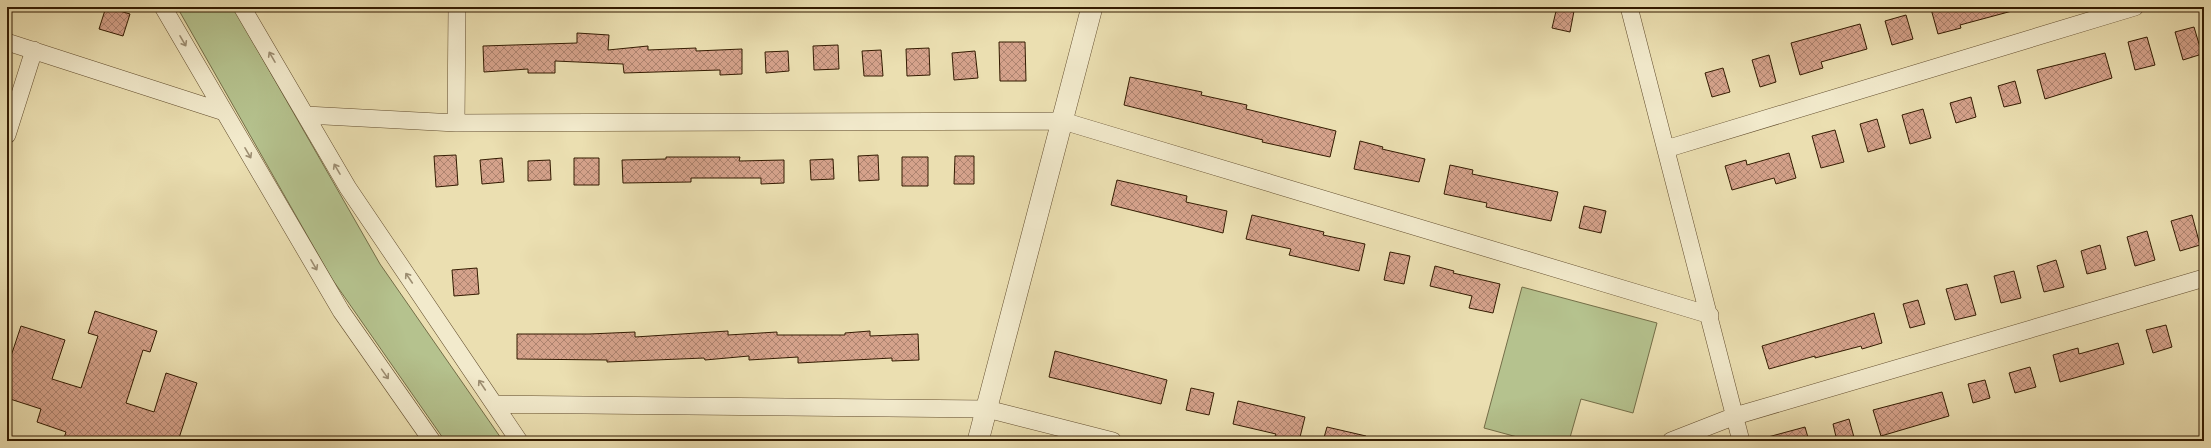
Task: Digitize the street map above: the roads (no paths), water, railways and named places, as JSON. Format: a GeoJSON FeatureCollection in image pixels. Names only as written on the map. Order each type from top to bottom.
{"type":"FeatureCollection","features":[{"type":"Feature","properties":{"kind":"street"},"geometry":{"type":"LineString","coordinates":[[164,7],[341,311],[432,441]]}},
{"type":"Feature","properties":{"kind":"street"},"geometry":{"type":"LineString","coordinates":[[242,7],[348,188],[520,441]]}},
{"type":"Feature","properties":{"kind":"street"},"geometry":{"type":"LineString","coordinates":[[456,123],[457,7]]}},
{"type":"Feature","properties":{"kind":"street"},"geometry":{"type":"LineString","coordinates":[[978,441],[1092,7]]}},
{"type":"Feature","properties":{"kind":"street"},"geometry":{"type":"LineString","coordinates":[[1629,7],[1710,316],[1741,441]]}},
{"type":"Feature","properties":{"kind":"street"},"geometry":{"type":"LineString","coordinates":[[1666,149],[2135,7]]}},
{"type":"Feature","properties":{"kind":"street"},"geometry":{"type":"LineString","coordinates":[[7,42],[224,112]]}},
{"type":"Feature","properties":{"kind":"street"},"geometry":{"type":"LineString","coordinates":[[7,135],[34,50]]}},
{"type":"Feature","properties":{"kind":"street"},"geometry":{"type":"LineString","coordinates":[[306,115],[456,123],[1063,121],[1710,316]]}},
{"type":"Feature","properties":{"kind":"street"},"geometry":{"type":"LineString","coordinates":[[1671,441],[1735,416],[2204,278]]}},
{"type":"Feature","properties":{"kind":"street"},"geometry":{"type":"LineString","coordinates":[[494,404],[987,409],[1113,441]]}}]}
